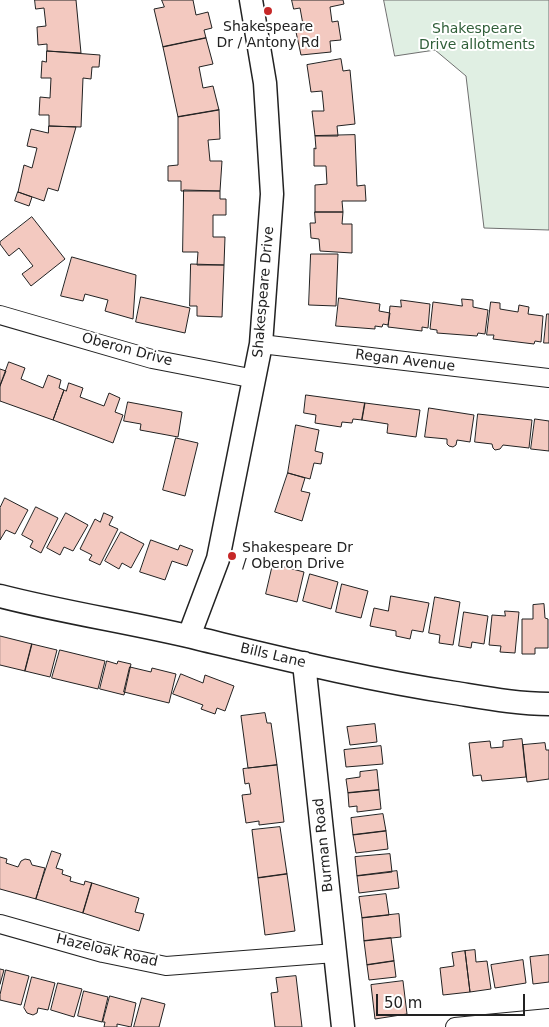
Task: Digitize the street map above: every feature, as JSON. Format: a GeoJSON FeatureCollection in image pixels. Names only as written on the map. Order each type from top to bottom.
{"type":"FeatureCollection","features":[{"type":"Feature","properties":{"kind":"street","name":"Shakespeare Drive"},"geometry":{"type":"LineString","coordinates":[[189,636],[218,559],[261,344],[272,194],[265,83],[251,0]]}},
{"type":"Feature","properties":{"kind":"street","name":"Oberon Drive"},"geometry":{"type":"LineString","coordinates":[[0,314],[152,359],[255,379]]}},
{"type":"Feature","properties":{"kind":"street","name":"Regan Avenue"},"geometry":{"type":"LineString","coordinates":[[261,344],[549,378]]}},
{"type":"Feature","properties":{"kind":"street","name":"Bills Lane"},"geometry":{"type":"LineString","coordinates":[[0,596],[189,636],[304,664],[418,687],[499,700],[549,704]]}},
{"type":"Feature","properties":{"kind":"street","name":"Burman Road"},"geometry":{"type":"LineString","coordinates":[[304,664],[343,1027]]}},
{"type":"Feature","properties":{"kind":"street","name":"Hazeloak Road"},"geometry":{"type":"LineString","coordinates":[[0,924],[103,953],[166,966],[335,953]]}},
{"type":"Feature","properties":{"kind":"street"},"geometry":{"type":"LineString","coordinates":[[455,1027],[549,1018]]}},
{"type":"Feature","properties":{"kind":"green space","name":"Shakespeare Drive allotments"},"geometry":{"type":"Polygon","coordinates":[[[384,0],[549,0],[549,230],[484,228],[466,76],[435,50],[395,56],[384,0]]]}},
{"type":"Feature","properties":{"kind":"building"},"geometry":{"type":"Polygon","coordinates":[[[35,0],[76,0],[81,53],[47,51],[47,44],[38,45],[37,27],[46,26],[44,8],[36,9],[35,0]]]}},
{"type":"Feature","properties":{"kind":"building"},"geometry":{"type":"Polygon","coordinates":[[[162,0],[193,0],[196,15],[208,12],[212,28],[204,30],[206,38],[163,47],[154,9],[164,7],[162,0]]]}},
{"type":"Feature","properties":{"kind":"building"},"geometry":{"type":"Polygon","coordinates":[[[292,0],[343,0],[344,4],[330,7],[332,22],[338,21],[341,40],[330,41],[331,52],[301,55],[296,32],[304,30],[300,8],[294,9],[292,0]]]}},
{"type":"Feature","properties":{"kind":"building"},"geometry":{"type":"Polygon","coordinates":[[[206,38],[213,64],[199,67],[203,88],[213,86],[219,110],[178,117],[163,47],[206,38]]]}},
{"type":"Feature","properties":{"kind":"building"},"geometry":{"type":"Polygon","coordinates":[[[47,51],[100,55],[99,67],[92,67],[91,79],[83,78],[81,127],[49,126],[49,115],[39,115],[40,97],[50,98],[51,78],[41,78],[42,61],[46,62],[47,51]]]}},
{"type":"Feature","properties":{"kind":"building"},"geometry":{"type":"Polygon","coordinates":[[[341,59],[343,71],[350,70],[355,124],[337,126],[338,136],[315,136],[312,111],[324,111],[322,91],[311,92],[307,65],[341,59]]]}},
{"type":"Feature","properties":{"kind":"building"},"geometry":{"type":"Polygon","coordinates":[[[219,110],[220,139],[208,140],[210,161],[222,161],[220,191],[181,191],[181,181],[168,181],[168,166],[178,165],[178,117],[219,110]]]}},
{"type":"Feature","properties":{"kind":"building"},"geometry":{"type":"Polygon","coordinates":[[[49,126],[76,127],[58,191],[48,188],[44,201],[18,192],[24,165],[32,168],[37,148],[27,146],[31,129],[48,133],[49,126]]]}},
{"type":"Feature","properties":{"kind":"building"},"geometry":{"type":"Polygon","coordinates":[[[355,135],[357,186],[365,185],[366,201],[342,201],[343,212],[315,212],[315,185],[327,184],[326,166],[314,166],[315,136],[355,135]]]}},
{"type":"Feature","properties":{"kind":"building"},"geometry":{"type":"Polygon","coordinates":[[[184,190],[220,191],[220,199],[226,199],[226,215],[213,215],[213,237],[225,237],[224,265],[197,265],[198,252],[183,252],[184,190]]]}},
{"type":"Feature","properties":{"kind":"building"},"geometry":{"type":"Polygon","coordinates":[[[18,192],[32,197],[29,206],[15,201],[18,192]]]}},
{"type":"Feature","properties":{"kind":"building"},"geometry":{"type":"Polygon","coordinates":[[[315,212],[343,212],[342,224],[352,224],[352,253],[320,251],[319,239],[311,238],[310,223],[315,223],[315,212]]]}},
{"type":"Feature","properties":{"kind":"building"},"geometry":{"type":"Polygon","coordinates":[[[32,217],[65,259],[31,286],[22,274],[33,266],[19,248],[9,256],[0,242],[32,217]]]}},
{"type":"Feature","properties":{"kind":"building"},"geometry":{"type":"Polygon","coordinates":[[[311,254],[338,254],[336,306],[309,305],[311,254]]]}},
{"type":"Feature","properties":{"kind":"building"},"geometry":{"type":"Polygon","coordinates":[[[72,257],[136,275],[133,319],[105,311],[108,300],[85,294],[83,301],[61,296],[72,257]]]}},
{"type":"Feature","properties":{"kind":"building"},"geometry":{"type":"Polygon","coordinates":[[[191,264],[224,265],[222,317],[197,316],[197,306],[190,306],[191,264]]]}},
{"type":"Feature","properties":{"kind":"building"},"geometry":{"type":"Polygon","coordinates":[[[141,297],[190,308],[185,333],[136,322],[141,297]]]}},
{"type":"Feature","properties":{"kind":"building"},"geometry":{"type":"Polygon","coordinates":[[[339,298],[380,304],[379,311],[390,313],[388,325],[383,324],[382,327],[375,326],[375,329],[336,326],[339,298]]]}},
{"type":"Feature","properties":{"kind":"building"},"geometry":{"type":"Polygon","coordinates":[[[462,299],[473,300],[473,307],[488,310],[485,334],[478,333],[477,336],[437,333],[437,330],[430,329],[433,302],[462,306],[462,299]]]}},
{"type":"Feature","properties":{"kind":"building"},"geometry":{"type":"Polygon","coordinates":[[[401,300],[430,304],[428,328],[422,327],[422,331],[388,327],[390,306],[401,307],[401,300]]]}},
{"type":"Feature","properties":{"kind":"building"},"geometry":{"type":"Polygon","coordinates":[[[491,302],[500,303],[500,309],[518,312],[519,305],[529,307],[528,314],[543,316],[541,342],[535,341],[534,344],[493,339],[494,335],[487,335],[491,302]]]}},
{"type":"Feature","properties":{"kind":"building"},"geometry":{"type":"Polygon","coordinates":[[[547,314],[549,314],[549,343],[544,343],[547,314]]]}},
{"type":"Feature","properties":{"kind":"building"},"geometry":{"type":"Polygon","coordinates":[[[9,362],[25,368],[21,379],[43,388],[48,375],[61,380],[59,388],[64,390],[53,420],[0,401],[0,386],[9,362]]]}},
{"type":"Feature","properties":{"kind":"building"},"geometry":{"type":"Polygon","coordinates":[[[0,369],[6,371],[0,386],[0,369]]]}},
{"type":"Feature","properties":{"kind":"building"},"geometry":{"type":"Polygon","coordinates":[[[69,383],[83,388],[80,397],[104,406],[109,393],[120,398],[115,412],[123,415],[113,443],[53,420],[64,390],[66,391],[69,383]]]}},
{"type":"Feature","properties":{"kind":"building"},"geometry":{"type":"Polygon","coordinates":[[[306,395],[365,403],[362,420],[353,419],[352,423],[342,422],[341,427],[315,423],[316,415],[304,413],[306,395]]]}},
{"type":"Feature","properties":{"kind":"building"},"geometry":{"type":"Polygon","coordinates":[[[128,402],[182,412],[178,437],[140,430],[141,424],[124,421],[128,402]]]}},
{"type":"Feature","properties":{"kind":"building"},"geometry":{"type":"Polygon","coordinates":[[[365,403],[420,410],[416,437],[387,433],[388,424],[362,420],[365,403]]]}},
{"type":"Feature","properties":{"kind":"building"},"geometry":{"type":"Polygon","coordinates":[[[429,408],[474,415],[470,442],[457,440],[456,445],[453,447],[447,444],[447,439],[425,437],[429,408]]]}},
{"type":"Feature","properties":{"kind":"building"},"geometry":{"type":"Polygon","coordinates":[[[478,414],[532,420],[529,448],[503,445],[500,449],[495,450],[492,444],[475,442],[478,414]]]}},
{"type":"Feature","properties":{"kind":"building"},"geometry":{"type":"Polygon","coordinates":[[[535,419],[549,421],[549,451],[531,449],[535,419]]]}},
{"type":"Feature","properties":{"kind":"building"},"geometry":{"type":"Polygon","coordinates":[[[296,425],[319,430],[315,451],[323,453],[321,464],[314,463],[310,479],[288,473],[296,425]]]}},
{"type":"Feature","properties":{"kind":"building"},"geometry":{"type":"Polygon","coordinates":[[[176,438],[198,443],[185,496],[163,490],[176,438]]]}},
{"type":"Feature","properties":{"kind":"building"},"geometry":{"type":"Polygon","coordinates":[[[288,473],[305,478],[301,491],[310,493],[302,521],[275,512],[288,473]]]}},
{"type":"Feature","properties":{"kind":"building"},"geometry":{"type":"Polygon","coordinates":[[[5,498],[28,510],[15,534],[6,530],[0,540],[0,508],[5,498]]]}},
{"type":"Feature","properties":{"kind":"building"},"geometry":{"type":"Polygon","coordinates":[[[36,507],[58,518],[41,553],[30,547],[33,541],[22,535],[36,507]]]}},
{"type":"Feature","properties":{"kind":"building"},"geometry":{"type":"Polygon","coordinates":[[[66,513],[88,525],[73,551],[64,547],[60,555],[47,548],[66,513]]]}},
{"type":"Feature","properties":{"kind":"building"},"geometry":{"type":"Polygon","coordinates":[[[104,513],[113,517],[109,525],[118,529],[100,565],[89,560],[92,555],[80,549],[95,519],[100,522],[104,513]]]}},
{"type":"Feature","properties":{"kind":"building"},"geometry":{"type":"Polygon","coordinates":[[[121,532],[144,544],[131,568],[122,563],[119,569],[105,561],[121,532]]]}},
{"type":"Feature","properties":{"kind":"building"},"geometry":{"type":"Polygon","coordinates":[[[151,540],[178,550],[180,545],[193,550],[187,566],[172,561],[165,580],[140,572],[151,540]]]}},
{"type":"Feature","properties":{"kind":"building"},"geometry":{"type":"Polygon","coordinates":[[[273,564],[304,572],[297,602],[266,594],[273,564]]]}},
{"type":"Feature","properties":{"kind":"building"},"geometry":{"type":"Polygon","coordinates":[[[310,574],[338,582],[331,609],[303,601],[310,574]]]}},
{"type":"Feature","properties":{"kind":"building"},"geometry":{"type":"Polygon","coordinates":[[[342,584],[368,591],[361,618],[336,612],[342,584]]]}},
{"type":"Feature","properties":{"kind":"building"},"geometry":{"type":"Polygon","coordinates":[[[391,596],[429,603],[423,632],[412,630],[410,639],[396,636],[396,631],[370,626],[374,608],[388,611],[391,596]]]}},
{"type":"Feature","properties":{"kind":"building"},"geometry":{"type":"Polygon","coordinates":[[[435,597],[460,602],[453,645],[439,643],[440,635],[429,633],[435,597]]]}},
{"type":"Feature","properties":{"kind":"building"},"geometry":{"type":"Polygon","coordinates":[[[544,604],[545,618],[548,619],[548,648],[535,648],[535,654],[522,654],[522,619],[533,619],[533,605],[544,604]]]}},
{"type":"Feature","properties":{"kind":"building"},"geometry":{"type":"Polygon","coordinates":[[[505,611],[519,612],[515,653],[500,652],[501,646],[489,645],[492,615],[505,616],[505,611]]]}},
{"type":"Feature","properties":{"kind":"building"},"geometry":{"type":"Polygon","coordinates":[[[464,612],[488,616],[484,644],[472,642],[471,648],[459,646],[464,612]]]}},
{"type":"Feature","properties":{"kind":"building"},"geometry":{"type":"Polygon","coordinates":[[[0,636],[32,644],[25,671],[0,665],[0,636]]]}},
{"type":"Feature","properties":{"kind":"building"},"geometry":{"type":"Polygon","coordinates":[[[32,644],[57,650],[50,677],[25,671],[32,644]]]}},
{"type":"Feature","properties":{"kind":"building"},"geometry":{"type":"Polygon","coordinates":[[[60,650],[105,661],[98,689],[52,678],[60,650]]]}},
{"type":"Feature","properties":{"kind":"building"},"geometry":{"type":"Polygon","coordinates":[[[107,661],[117,664],[118,661],[131,664],[124,695],[100,689],[107,661]]]}},
{"type":"Feature","properties":{"kind":"building"},"geometry":{"type":"Polygon","coordinates":[[[130,667],[151,672],[152,668],[176,674],[169,703],[124,692],[130,667]]]}},
{"type":"Feature","properties":{"kind":"building"},"geometry":{"type":"Polygon","coordinates":[[[181,674],[203,683],[205,675],[234,686],[225,711],[217,708],[215,714],[201,709],[203,705],[173,694],[181,674]]]}},
{"type":"Feature","properties":{"kind":"building"},"geometry":{"type":"Polygon","coordinates":[[[265,713],[267,723],[271,723],[277,765],[248,768],[241,716],[265,713]]]}},
{"type":"Feature","properties":{"kind":"building"},"geometry":{"type":"Polygon","coordinates":[[[375,724],[377,742],[350,745],[347,727],[375,724]]]}},
{"type":"Feature","properties":{"kind":"building"},"geometry":{"type":"Polygon","coordinates":[[[522,739],[526,777],[482,781],[481,775],[473,776],[469,743],[490,741],[491,748],[503,747],[503,741],[522,739]]]}},
{"type":"Feature","properties":{"kind":"building"},"geometry":{"type":"Polygon","coordinates":[[[545,743],[546,750],[549,750],[549,779],[527,782],[523,745],[545,743]]]}},
{"type":"Feature","properties":{"kind":"building"},"geometry":{"type":"Polygon","coordinates":[[[381,746],[383,764],[346,767],[344,750],[381,746]]]}},
{"type":"Feature","properties":{"kind":"building"},"geometry":{"type":"Polygon","coordinates":[[[277,765],[284,822],[259,825],[259,821],[246,823],[242,795],[251,794],[249,783],[245,784],[243,769],[277,765]]]}},
{"type":"Feature","properties":{"kind":"building"},"geometry":{"type":"Polygon","coordinates":[[[377,770],[379,790],[348,793],[346,779],[360,777],[360,772],[377,770]]]}},
{"type":"Feature","properties":{"kind":"building"},"geometry":{"type":"Polygon","coordinates":[[[379,790],[381,809],[357,812],[357,806],[349,807],[348,793],[379,790]]]}},
{"type":"Feature","properties":{"kind":"building"},"geometry":{"type":"Polygon","coordinates":[[[383,814],[386,831],[353,835],[351,818],[383,814]]]}},
{"type":"Feature","properties":{"kind":"building"},"geometry":{"type":"Polygon","coordinates":[[[280,827],[287,874],[258,878],[252,830],[280,827]]]}},
{"type":"Feature","properties":{"kind":"building"},"geometry":{"type":"Polygon","coordinates":[[[386,831],[388,849],[356,853],[353,835],[386,831]]]}},
{"type":"Feature","properties":{"kind":"building"},"geometry":{"type":"Polygon","coordinates":[[[52,851],[61,854],[56,868],[63,870],[62,874],[71,877],[70,881],[84,885],[85,881],[92,883],[83,913],[36,899],[52,851]]]}},
{"type":"Feature","properties":{"kind":"building"},"geometry":{"type":"Polygon","coordinates":[[[390,854],[392,872],[357,876],[355,857],[390,854]]]}},
{"type":"Feature","properties":{"kind":"building"},"geometry":{"type":"Polygon","coordinates":[[[0,857],[7,859],[6,863],[18,867],[21,861],[25,859],[30,860],[32,865],[45,868],[36,899],[0,889],[0,857]]]}},
{"type":"Feature","properties":{"kind":"building"},"geometry":{"type":"Polygon","coordinates":[[[397,871],[399,888],[359,893],[357,876],[397,871]]]}},
{"type":"Feature","properties":{"kind":"building"},"geometry":{"type":"Polygon","coordinates":[[[287,874],[295,931],[265,935],[258,878],[287,874]]]}},
{"type":"Feature","properties":{"kind":"building"},"geometry":{"type":"Polygon","coordinates":[[[92,883],[139,898],[135,912],[144,914],[139,931],[83,913],[92,883]]]}},
{"type":"Feature","properties":{"kind":"building"},"geometry":{"type":"Polygon","coordinates":[[[386,894],[389,915],[362,918],[359,897],[386,894]]]}},
{"type":"Feature","properties":{"kind":"building"},"geometry":{"type":"Polygon","coordinates":[[[399,914],[401,937],[364,941],[362,918],[399,914]]]}},
{"type":"Feature","properties":{"kind":"building"},"geometry":{"type":"Polygon","coordinates":[[[391,938],[394,961],[367,965],[364,941],[391,938]]]}},
{"type":"Feature","properties":{"kind":"building"},"geometry":{"type":"Polygon","coordinates":[[[475,950],[476,962],[487,961],[491,989],[470,992],[465,951],[475,950]]]}},
{"type":"Feature","properties":{"kind":"building"},"geometry":{"type":"Polygon","coordinates":[[[465,951],[470,992],[443,995],[440,968],[454,966],[452,953],[465,951]]]}},
{"type":"Feature","properties":{"kind":"building"},"geometry":{"type":"Polygon","coordinates":[[[549,955],[549,982],[533,984],[530,957],[549,955]]]}},
{"type":"Feature","properties":{"kind":"building"},"geometry":{"type":"Polygon","coordinates":[[[523,960],[526,983],[495,988],[491,965],[523,960]]]}},
{"type":"Feature","properties":{"kind":"building"},"geometry":{"type":"Polygon","coordinates":[[[394,961],[396,977],[369,980],[367,965],[394,961]]]}},
{"type":"Feature","properties":{"kind":"building"},"geometry":{"type":"Polygon","coordinates":[[[0,969],[4,970],[0,984],[0,969]]]}},
{"type":"Feature","properties":{"kind":"building"},"geometry":{"type":"Polygon","coordinates":[[[6,970],[29,976],[21,1005],[0,1000],[6,970]]]}},
{"type":"Feature","properties":{"kind":"building"},"geometry":{"type":"Polygon","coordinates":[[[296,976],[302,1027],[275,1027],[271,993],[278,992],[276,978],[296,976]]]}},
{"type":"Feature","properties":{"kind":"building"},"geometry":{"type":"Polygon","coordinates":[[[32,977],[55,983],[48,1010],[38,1008],[37,1013],[33,1015],[27,1013],[24,1008],[32,977]]]}},
{"type":"Feature","properties":{"kind":"building"},"geometry":{"type":"Polygon","coordinates":[[[403,981],[407,1014],[375,1019],[371,985],[403,981]]]}},
{"type":"Feature","properties":{"kind":"building"},"geometry":{"type":"Polygon","coordinates":[[[58,983],[82,989],[74,1017],[51,1010],[58,983]]]}},
{"type":"Feature","properties":{"kind":"building"},"geometry":{"type":"Polygon","coordinates":[[[84,991],[108,997],[102,1022],[78,1016],[84,991]]]}},
{"type":"Feature","properties":{"kind":"building"},"geometry":{"type":"Polygon","coordinates":[[[110,996],[136,1003],[131,1027],[117,1024],[117,1027],[104,1027],[105,1022],[103,1022],[110,996]]]}},
{"type":"Feature","properties":{"kind":"building"},"geometry":{"type":"Polygon","coordinates":[[[142,998],[165,1004],[159,1027],[134,1027],[142,998]]]}},
{"type":"Feature","properties":{"kind":"place","name":"Shakespeare Dr / Antony Rd"},"geometry":{"type":"Point","coordinates":[268,11]}},
{"type":"Feature","properties":{"kind":"place","name":"Shakespeare Dr / Oberon Drive"},"geometry":{"type":"Point","coordinates":[232,556]}}]}
